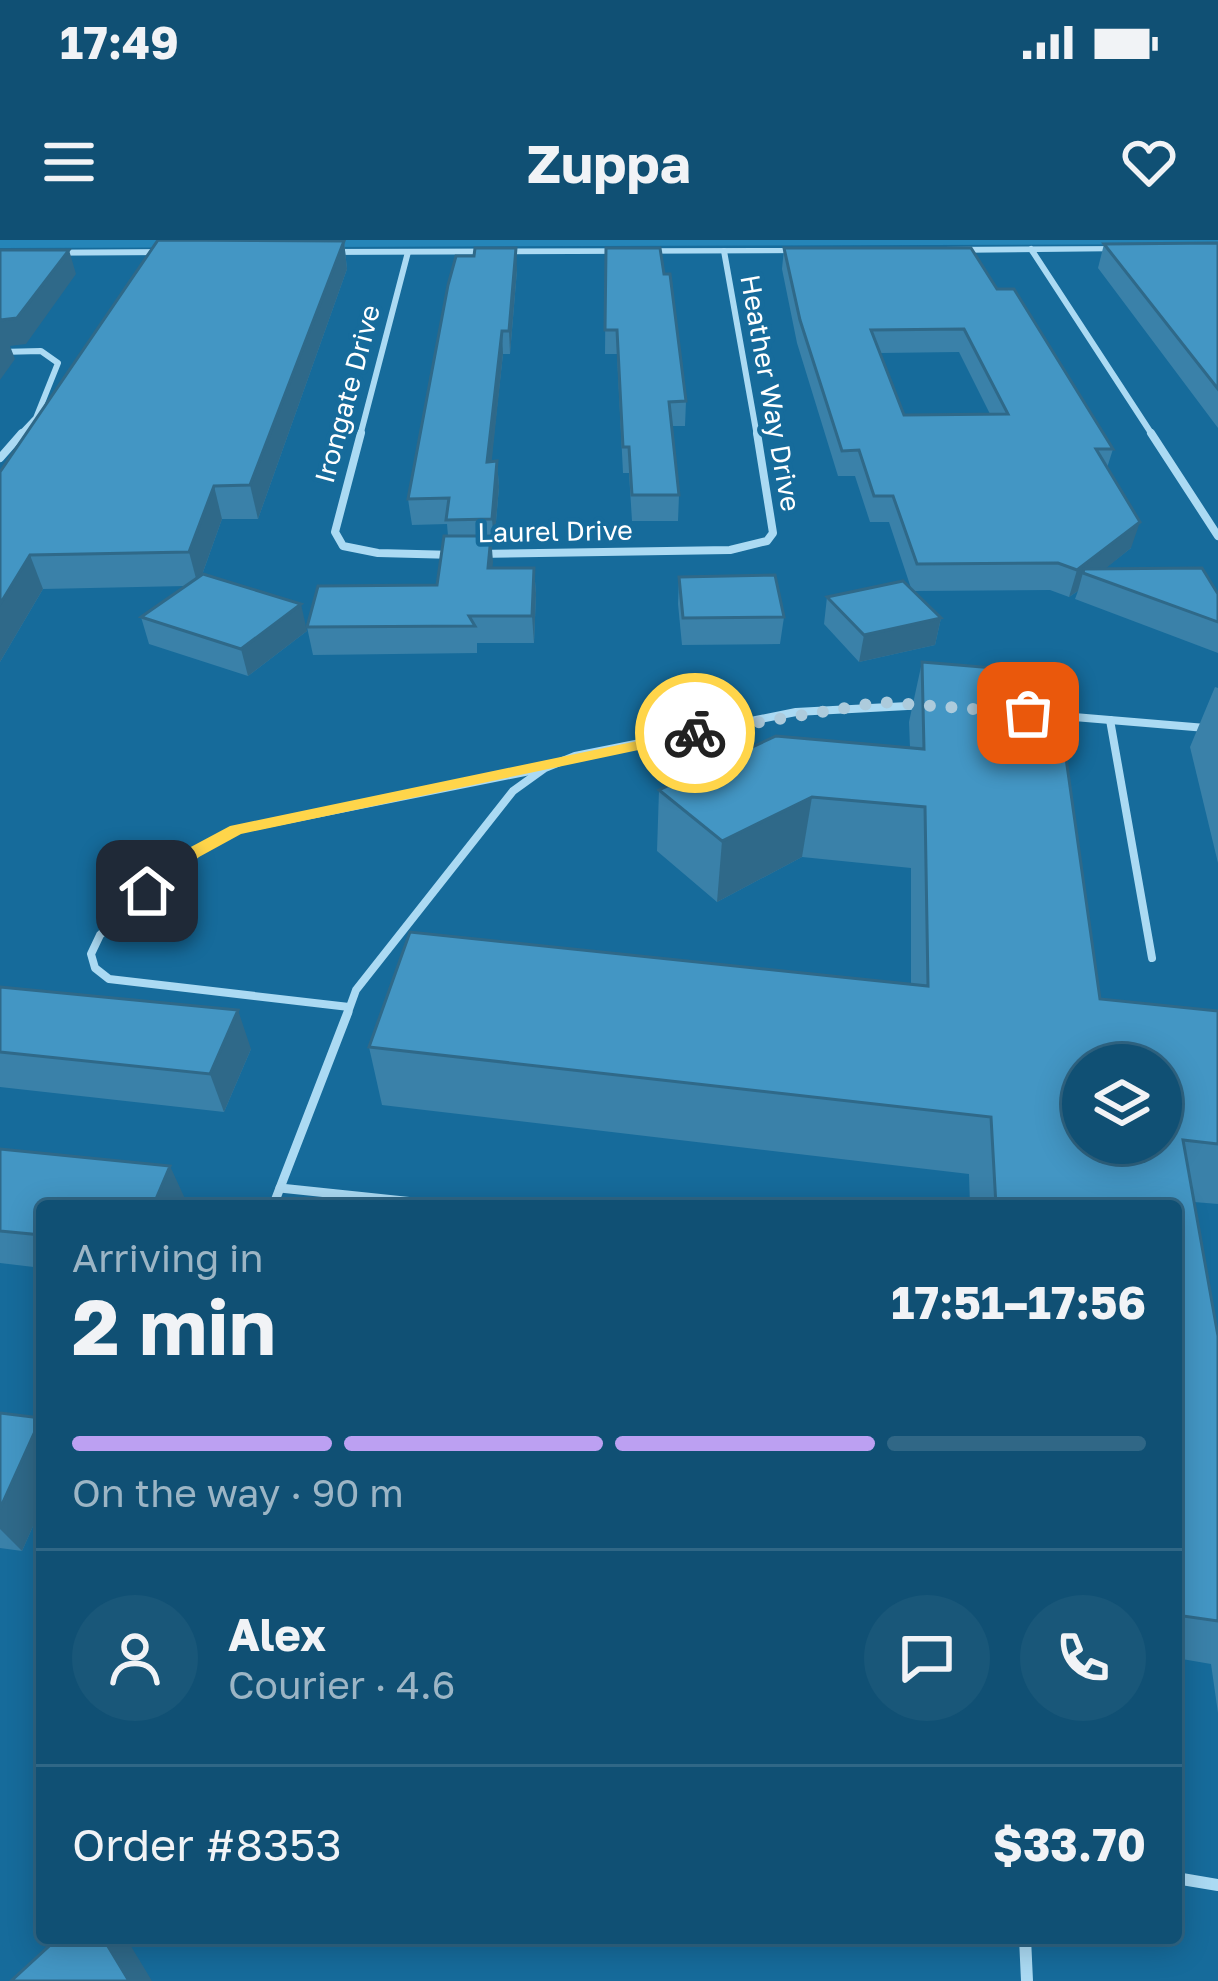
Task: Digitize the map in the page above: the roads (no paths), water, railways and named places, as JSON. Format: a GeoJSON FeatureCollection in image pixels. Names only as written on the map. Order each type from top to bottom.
{"type":"FeatureCollection","features":[{"type":"Feature","properties":{"kind":"street"},"geometry":{"type":"LineString","coordinates":[[1031,249],[1216,536]]}},
{"type":"Feature","properties":{"kind":"street"},"geometry":{"type":"LineString","coordinates":[[937,250],[1148,249]]}},
{"type":"Feature","properties":{"kind":"street","name":"Heather Way Drive"},"geometry":{"type":"LineString","coordinates":[[724,251],[770,508],[772,533],[767,541]]}},
{"type":"Feature","properties":{"kind":"street"},"geometry":{"type":"LineString","coordinates":[[297,252],[818,251]]}},
{"type":"Feature","properties":{"kind":"street"},"geometry":{"type":"LineString","coordinates":[[0,253],[185,252]]}},
{"type":"Feature","properties":{"kind":"street","name":"Irongate Drive"},"geometry":{"type":"LineString","coordinates":[[343,546],[335,532],[337,522],[408,252]]}},
{"type":"Feature","properties":{"kind":"street"},"geometry":{"type":"LineString","coordinates":[[0,352],[40,352],[58,363],[56,379],[36,418],[0,458]]}},
{"type":"Feature","properties":{"kind":"street","name":"Laurel Drive"},"geometry":{"type":"LineString","coordinates":[[343,546],[405,555],[730,550],[767,541]]}},
{"type":"Feature","properties":{"kind":"lane"},"geometry":{"type":"LineString","coordinates":[[349,1006],[110,979],[95,968],[92,954],[100,935],[170,868],[236,830],[545,768],[575,756],[830,708],[881,702],[950,707]]}},
{"type":"Feature","properties":{"kind":"lane"},"geometry":{"type":"LineString","coordinates":[[1042,715],[1218,729]]}},
{"type":"Feature","properties":{"kind":"lane"},"geometry":{"type":"LineString","coordinates":[[1110,720],[1152,958]]}},
{"type":"Feature","properties":{"kind":"lane"},"geometry":{"type":"LineString","coordinates":[[275,1200],[356,989],[513,791],[545,768]]}},
{"type":"Feature","properties":{"kind":"lane"},"geometry":{"type":"LineString","coordinates":[[280,1188],[395,1200]]}},
{"type":"Feature","properties":{"kind":"lane"},"geometry":{"type":"LineString","coordinates":[[1182,1879],[1218,1885]]}},
{"type":"Feature","properties":{"kind":"lane"},"geometry":{"type":"LineString","coordinates":[[1025,1944],[1027,1981]]}}]}
